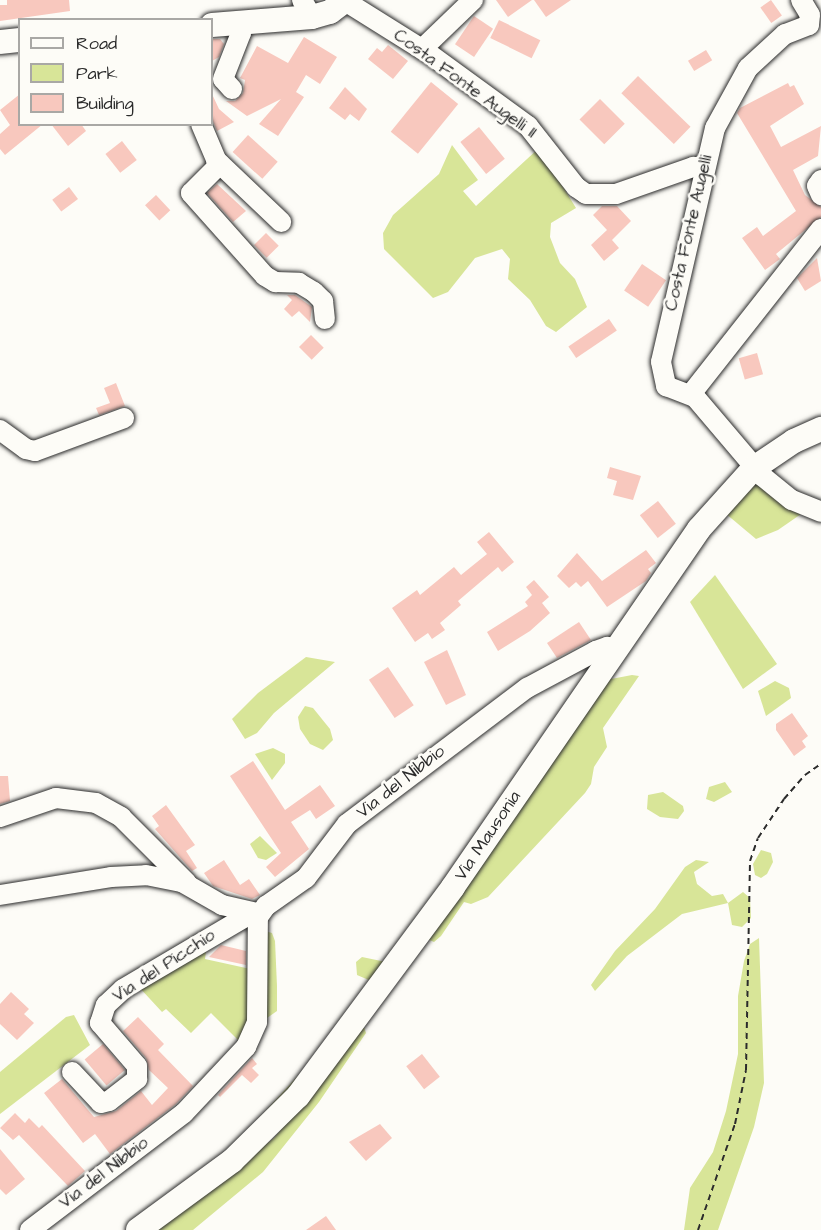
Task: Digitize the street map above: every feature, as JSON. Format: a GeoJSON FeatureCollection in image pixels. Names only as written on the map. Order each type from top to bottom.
{"type":"FeatureCollection","features":[{"type":"Feature","properties":{"kind":"main road"},"geometry":{"type":"LineString","coordinates":[[213,25],[240,23],[307,9],[330,12],[345,0]]}},
{"type":"Feature","properties":{"kind":"main road"},"geometry":{"type":"LineString","coordinates":[[0,42],[18,40]]}},
{"type":"Feature","properties":{"kind":"main road","name":"Via Mausonia"},"geometry":{"type":"LineString","coordinates":[[138,1230],[249,1147],[304,1089],[453,887],[699,528],[754,468],[794,441],[821,429]]}},
{"type":"Feature","properties":{"kind":"street","name":"Costa Fonte Augelli II"},"geometry":{"type":"LineString","coordinates":[[345,0],[422,49],[534,130],[571,181],[586,194],[616,194],[693,167],[705,167]]}},
{"type":"Feature","properties":{"kind":"street"},"geometry":{"type":"LineString","coordinates":[[422,49],[473,0]]}},
{"type":"Feature","properties":{"kind":"street","name":"Costa Fonte Augelli"},"geometry":{"type":"LineString","coordinates":[[801,0],[810,15],[809,25],[785,34],[748,68],[715,128],[661,362],[666,386],[691,394],[754,468],[786,496],[821,512]]}},
{"type":"Feature","properties":{"kind":"street"},"geometry":{"type":"LineString","coordinates":[[232,89],[223,79],[242,33],[240,23]]}},
{"type":"Feature","properties":{"kind":"street"},"geometry":{"type":"LineString","coordinates":[[202,126],[220,164],[281,222]]}},
{"type":"Feature","properties":{"kind":"street"},"geometry":{"type":"LineString","coordinates":[[220,164],[191,194],[265,276],[275,282],[300,283],[314,292],[322,301],[325,320]]}},
{"type":"Feature","properties":{"kind":"street"},"geometry":{"type":"LineString","coordinates":[[821,180],[818,186],[821,195]]}},
{"type":"Feature","properties":{"kind":"street"},"geometry":{"type":"LineString","coordinates":[[691,394],[821,229]]}},
{"type":"Feature","properties":{"kind":"street"},"geometry":{"type":"LineString","coordinates":[[0,430],[26,449],[35,451],[124,418]]}},
{"type":"Feature","properties":{"kind":"street","name":"Via del Nibbio"},"geometry":{"type":"LineString","coordinates":[[30,1230],[184,1113],[246,1047],[257,1022],[256,913],[306,878],[360,811],[491,712],[596,651],[607,648],[615,651]]}},
{"type":"Feature","properties":{"kind":"street"},"geometry":{"type":"LineString","coordinates":[[0,817],[56,798],[96,803],[121,817],[188,885],[222,905],[256,913]]}},
{"type":"Feature","properties":{"kind":"street"},"geometry":{"type":"LineString","coordinates":[[0,895],[123,875],[155,876],[188,885]]}},
{"type":"Feature","properties":{"kind":"street","name":"Via del Picchio"},"geometry":{"type":"LineString","coordinates":[[72,1072],[101,1103],[109,1101],[137,1079],[137,1066],[100,1023],[105,1005],[132,983],[256,913]]}},
{"type":"Feature","properties":{"kind":"path"},"geometry":{"type":"LineString","coordinates":[[698,1230],[735,1124],[746,1070],[750,861],[758,838],[784,799],[805,775],[821,764]]}},
{"type":"Feature","properties":{"kind":"green space"},"geometry":{"type":"Polygon","coordinates":[[[452,145],[478,180],[463,191],[476,206],[539,148],[576,208],[551,223],[550,237],[560,263],[575,279],[587,307],[556,332],[546,326],[530,300],[508,279],[510,259],[502,249],[475,258],[448,292],[433,298],[384,249],[383,233],[393,215],[439,174],[452,145]]]}},
{"type":"Feature","properties":{"kind":"green space"},"geometry":{"type":"Polygon","coordinates":[[[759,479],[804,512],[778,530],[756,539],[725,513],[759,479]]]}},
{"type":"Feature","properties":{"kind":"green space"},"geometry":{"type":"Polygon","coordinates":[[[715,575],[777,664],[743,689],[690,602],[715,575]]]}},
{"type":"Feature","properties":{"kind":"green space"},"geometry":{"type":"Polygon","coordinates":[[[306,657],[335,662],[274,713],[257,733],[245,739],[232,719],[258,693],[306,657]]]}},
{"type":"Feature","properties":{"kind":"green space"},"geometry":{"type":"Polygon","coordinates":[[[632,675],[639,676],[603,728],[607,747],[594,767],[591,784],[585,793],[488,897],[471,904],[464,902],[441,936],[434,942],[425,938],[606,680],[632,675]]]}},
{"type":"Feature","properties":{"kind":"green space"},"geometry":{"type":"Polygon","coordinates":[[[775,681],[789,688],[791,698],[766,716],[758,691],[775,681]]]}},
{"type":"Feature","properties":{"kind":"green space"},"geometry":{"type":"Polygon","coordinates":[[[305,706],[313,708],[330,729],[333,740],[323,750],[310,744],[300,729],[298,717],[305,706]]]}},
{"type":"Feature","properties":{"kind":"green space"},"geometry":{"type":"Polygon","coordinates":[[[538,745],[541,748],[333,1038],[287,1095],[240,1143],[238,1141],[305,1068],[371,981],[357,975],[356,962],[362,957],[386,962],[538,745]]]}},
{"type":"Feature","properties":{"kind":"green space"},"geometry":{"type":"Polygon","coordinates":[[[273,748],[285,754],[285,763],[272,780],[255,754],[273,748]]]}},
{"type":"Feature","properties":{"kind":"green space"},"geometry":{"type":"Polygon","coordinates":[[[725,782],[732,792],[714,802],[706,799],[709,787],[725,782]]]}},
{"type":"Feature","properties":{"kind":"green space"},"geometry":{"type":"Polygon","coordinates":[[[663,792],[683,806],[684,811],[678,819],[660,817],[647,809],[648,795],[663,792]]]}},
{"type":"Feature","properties":{"kind":"green space"},"geometry":{"type":"Polygon","coordinates":[[[260,836],[277,853],[266,860],[258,858],[250,844],[260,836]]]}},
{"type":"Feature","properties":{"kind":"green space"},"geometry":{"type":"Polygon","coordinates":[[[761,850],[771,853],[773,862],[767,874],[761,878],[755,875],[753,864],[761,850]]]}},
{"type":"Feature","properties":{"kind":"green space"},"geometry":{"type":"Polygon","coordinates":[[[696,860],[709,862],[694,872],[697,884],[712,896],[723,894],[728,903],[682,914],[627,956],[595,991],[591,985],[615,951],[655,909],[685,867],[696,860]]]}},
{"type":"Feature","properties":{"kind":"green space"},"geometry":{"type":"Polygon","coordinates":[[[743,892],[750,898],[751,918],[742,927],[732,925],[728,903],[743,892]]]}},
{"type":"Feature","properties":{"kind":"green space"},"geometry":{"type":"Polygon","coordinates":[[[265,931],[272,933],[275,941],[277,986],[277,1011],[267,1018],[263,1014],[265,931]]]}},
{"type":"Feature","properties":{"kind":"green space"},"geometry":{"type":"Polygon","coordinates":[[[759,938],[764,1083],[754,1127],[718,1230],[684,1230],[690,1188],[713,1152],[726,1111],[738,1054],[738,996],[744,961],[750,944],[759,938]]]}},
{"type":"Feature","properties":{"kind":"green space"},"geometry":{"type":"Polygon","coordinates":[[[207,944],[205,959],[255,970],[255,1002],[243,1045],[211,1013],[191,1033],[166,1009],[162,1012],[138,986],[207,944]]]}},
{"type":"Feature","properties":{"kind":"green space"},"geometry":{"type":"Polygon","coordinates":[[[74,1015],[90,1045],[0,1114],[0,1072],[66,1017],[74,1015]]]}},
{"type":"Feature","properties":{"kind":"green space"},"geometry":{"type":"Polygon","coordinates":[[[364,1027],[366,1033],[319,1102],[263,1172],[193,1230],[156,1230],[274,1138],[364,1027]]]}},
{"type":"Feature","properties":{"kind":"building"},"geometry":{"type":"Polygon","coordinates":[[[7,0],[69,0],[70,11],[0,21],[0,5],[7,5],[7,0]]]}},
{"type":"Feature","properties":{"kind":"building"},"geometry":{"type":"Polygon","coordinates":[[[496,0],[532,0],[508,17],[496,0]]]}},
{"type":"Feature","properties":{"kind":"building"},"geometry":{"type":"Polygon","coordinates":[[[534,0],[571,0],[546,17],[534,0]]]}},
{"type":"Feature","properties":{"kind":"building"},"geometry":{"type":"Polygon","coordinates":[[[771,0],[782,16],[771,23],[760,7],[771,0]]]}},
{"type":"Feature","properties":{"kind":"building"},"geometry":{"type":"Polygon","coordinates":[[[474,16],[493,29],[474,57],[455,44],[474,16]]]}},
{"type":"Feature","properties":{"kind":"building"},"geometry":{"type":"Polygon","coordinates":[[[499,20],[540,40],[532,58],[490,38],[499,20]]]}},
{"type":"Feature","properties":{"kind":"building"},"geometry":{"type":"Polygon","coordinates":[[[304,37],[337,57],[320,84],[306,75],[296,92],[304,97],[278,136],[259,124],[281,99],[247,116],[226,101],[235,101],[243,93],[245,80],[240,78],[257,46],[288,63],[304,37]]]}},
{"type":"Feature","properties":{"kind":"building"},"geometry":{"type":"Polygon","coordinates":[[[213,39],[220,39],[224,44],[219,57],[213,60],[213,39]]]}},
{"type":"Feature","properties":{"kind":"building"},"geometry":{"type":"Polygon","coordinates":[[[388,45],[408,61],[393,79],[368,59],[377,48],[382,52],[388,45]]]}},
{"type":"Feature","properties":{"kind":"building"},"geometry":{"type":"Polygon","coordinates":[[[706,50],[712,60],[694,71],[688,61],[706,50]]]}},
{"type":"Feature","properties":{"kind":"building"},"geometry":{"type":"Polygon","coordinates":[[[638,76],[691,127],[674,144],[621,93],[638,76]]]}},
{"type":"Feature","properties":{"kind":"building"},"geometry":{"type":"Polygon","coordinates":[[[431,82],[458,104],[418,154],[391,132],[431,82]]]}},
{"type":"Feature","properties":{"kind":"building"},"geometry":{"type":"Polygon","coordinates":[[[788,83],[790,87],[794,85],[804,104],[770,126],[781,147],[821,126],[818,156],[793,170],[805,195],[821,207],[821,217],[776,254],[780,259],[765,270],[742,238],[757,227],[763,236],[796,211],[737,113],[740,108],[788,83]]]}},
{"type":"Feature","properties":{"kind":"building"},"geometry":{"type":"Polygon","coordinates":[[[345,87],[367,109],[359,121],[350,114],[345,120],[329,108],[345,87]]]}},
{"type":"Feature","properties":{"kind":"building"},"geometry":{"type":"Polygon","coordinates":[[[18,96],[18,126],[41,126],[5,155],[0,149],[0,134],[10,125],[0,110],[18,96]]]}},
{"type":"Feature","properties":{"kind":"building"},"geometry":{"type":"Polygon","coordinates":[[[213,96],[219,109],[234,122],[217,131],[213,121],[213,96]]]}},
{"type":"Feature","properties":{"kind":"building"},"geometry":{"type":"Polygon","coordinates":[[[600,99],[625,124],[604,144],[579,120],[600,99]]]}},
{"type":"Feature","properties":{"kind":"building"},"geometry":{"type":"Polygon","coordinates":[[[53,126],[82,126],[86,131],[68,146],[53,126]]]}},
{"type":"Feature","properties":{"kind":"building"},"geometry":{"type":"Polygon","coordinates":[[[479,127],[505,159],[486,174],[460,142],[479,127]]]}},
{"type":"Feature","properties":{"kind":"building"},"geometry":{"type":"Polygon","coordinates":[[[248,135],[278,162],[262,179],[233,152],[248,135]]]}},
{"type":"Feature","properties":{"kind":"building"},"geometry":{"type":"Polygon","coordinates":[[[122,141],[137,160],[120,173],[105,154],[122,141]]]}},
{"type":"Feature","properties":{"kind":"building"},"geometry":{"type":"Polygon","coordinates":[[[217,184],[246,211],[233,222],[207,193],[217,184]]]}},
{"type":"Feature","properties":{"kind":"building"},"geometry":{"type":"Polygon","coordinates":[[[69,187],[78,199],[61,212],[52,200],[69,187]]]}},
{"type":"Feature","properties":{"kind":"building"},"geometry":{"type":"Polygon","coordinates":[[[156,195],[170,210],[159,221],[145,205],[156,195]]]}},
{"type":"Feature","properties":{"kind":"building"},"geometry":{"type":"Polygon","coordinates":[[[602,206],[617,206],[631,221],[612,240],[619,248],[604,261],[591,245],[607,230],[593,215],[602,206]]]}},
{"type":"Feature","properties":{"kind":"building"},"geometry":{"type":"Polygon","coordinates":[[[266,233],[279,246],[267,258],[254,245],[266,233]]]}},
{"type":"Feature","properties":{"kind":"building"},"geometry":{"type":"Polygon","coordinates":[[[817,258],[821,281],[805,291],[797,278],[817,258]]]}},
{"type":"Feature","properties":{"kind":"building"},"geometry":{"type":"Polygon","coordinates":[[[642,264],[666,280],[648,307],[624,291],[642,264]]]}},
{"type":"Feature","properties":{"kind":"building"},"geometry":{"type":"Polygon","coordinates":[[[287,295],[295,295],[312,307],[310,322],[299,311],[292,317],[284,309],[292,300],[287,295]]]}},
{"type":"Feature","properties":{"kind":"building"},"geometry":{"type":"Polygon","coordinates":[[[609,319],[617,331],[576,358],[568,346],[609,319]]]}},
{"type":"Feature","properties":{"kind":"building"},"geometry":{"type":"Polygon","coordinates":[[[311,335],[324,348],[312,360],[299,347],[311,335]]]}},
{"type":"Feature","properties":{"kind":"building"},"geometry":{"type":"Polygon","coordinates":[[[757,353],[763,374],[745,379],[739,358],[757,353]]]}},
{"type":"Feature","properties":{"kind":"building"},"geometry":{"type":"Polygon","coordinates":[[[116,383],[125,406],[99,415],[96,408],[110,403],[104,388],[116,383]]]}},
{"type":"Feature","properties":{"kind":"building"},"geometry":{"type":"Polygon","coordinates":[[[610,467],[641,476],[633,500],[613,495],[617,481],[607,478],[610,467]]]}},
{"type":"Feature","properties":{"kind":"building"},"geometry":{"type":"Polygon","coordinates":[[[658,501],[676,524],[658,538],[640,515],[658,501]]]}},
{"type":"Feature","properties":{"kind":"building"},"geometry":{"type":"Polygon","coordinates":[[[489,532],[514,562],[502,572],[498,567],[458,601],[461,605],[440,623],[445,630],[432,639],[428,633],[415,642],[392,608],[417,590],[420,595],[454,567],[461,575],[487,554],[477,542],[489,532]]]}},
{"type":"Feature","properties":{"kind":"building"},"geometry":{"type":"Polygon","coordinates":[[[646,550],[656,563],[648,569],[651,573],[646,581],[607,607],[588,581],[581,587],[576,582],[569,588],[557,576],[577,553],[602,581],[646,550]]]}},
{"type":"Feature","properties":{"kind":"building"},"geometry":{"type":"Polygon","coordinates":[[[534,580],[549,597],[542,603],[550,613],[530,631],[498,651],[487,632],[528,606],[525,602],[532,595],[526,587],[534,580]]]}},
{"type":"Feature","properties":{"kind":"building"},"geometry":{"type":"Polygon","coordinates":[[[579,622],[591,640],[557,658],[547,643],[579,622]]]}},
{"type":"Feature","properties":{"kind":"building"},"geometry":{"type":"Polygon","coordinates":[[[447,650],[466,695],[446,705],[424,662],[447,650]]]}},
{"type":"Feature","properties":{"kind":"building"},"geometry":{"type":"Polygon","coordinates":[[[388,667],[414,705],[395,718],[369,680],[388,667]]]}},
{"type":"Feature","properties":{"kind":"building"},"geometry":{"type":"Polygon","coordinates":[[[792,713],[808,736],[802,741],[806,747],[794,756],[776,730],[776,724],[792,713]]]}},
{"type":"Feature","properties":{"kind":"building"},"geometry":{"type":"Polygon","coordinates":[[[253,761],[285,810],[320,785],[335,806],[316,819],[310,810],[291,822],[309,849],[275,877],[266,867],[281,853],[230,776],[253,761]]]}},
{"type":"Feature","properties":{"kind":"building"},"geometry":{"type":"Polygon","coordinates":[[[0,776],[8,776],[10,801],[0,804],[0,776]]]}},
{"type":"Feature","properties":{"kind":"building"},"geometry":{"type":"Polygon","coordinates":[[[166,805],[195,845],[186,851],[197,868],[192,871],[155,829],[159,826],[152,816],[166,805]]]}},
{"type":"Feature","properties":{"kind":"building"},"geometry":{"type":"Polygon","coordinates":[[[224,860],[240,885],[249,879],[260,895],[252,899],[213,886],[204,873],[224,860]]]}},
{"type":"Feature","properties":{"kind":"building"},"geometry":{"type":"Polygon","coordinates":[[[221,945],[246,951],[246,965],[209,957],[221,945]]]}},
{"type":"Feature","properties":{"kind":"building"},"geometry":{"type":"Polygon","coordinates":[[[11,992],[29,1009],[24,1014],[34,1023],[17,1040],[0,1024],[0,1004],[11,992]]]}},
{"type":"Feature","properties":{"kind":"building"},"geometry":{"type":"Polygon","coordinates":[[[138,1017],[164,1044],[158,1050],[193,1086],[176,1104],[110,1154],[95,1134],[83,1143],[44,1093],[62,1079],[94,1117],[116,1111],[141,1091],[152,1105],[168,1088],[149,1070],[146,1058],[123,1031],[138,1017]]]}},
{"type":"Feature","properties":{"kind":"building"},"geometry":{"type":"Polygon","coordinates":[[[103,1044],[125,1070],[106,1085],[85,1059],[103,1044]]]}},
{"type":"Feature","properties":{"kind":"building"},"geometry":{"type":"Polygon","coordinates":[[[422,1054],[440,1077],[424,1089],[406,1066],[422,1054]]]}},
{"type":"Feature","properties":{"kind":"building"},"geometry":{"type":"Polygon","coordinates":[[[252,1058],[257,1064],[252,1068],[259,1075],[251,1083],[242,1075],[220,1097],[218,1095],[252,1058]]]}},
{"type":"Feature","properties":{"kind":"building"},"geometry":{"type":"Polygon","coordinates":[[[15,1113],[25,1123],[29,1118],[39,1128],[42,1125],[85,1171],[68,1186],[19,1135],[13,1140],[0,1128],[15,1113]]]}},
{"type":"Feature","properties":{"kind":"building"},"geometry":{"type":"Polygon","coordinates":[[[380,1124],[392,1138],[366,1161],[349,1142],[380,1124]]]}},
{"type":"Feature","properties":{"kind":"building"},"geometry":{"type":"Polygon","coordinates":[[[0,1149],[25,1179],[6,1195],[0,1189],[0,1149]]]}},
{"type":"Feature","properties":{"kind":"building"},"geometry":{"type":"Polygon","coordinates":[[[326,1216],[336,1230],[306,1230],[326,1216]]]}}]}
